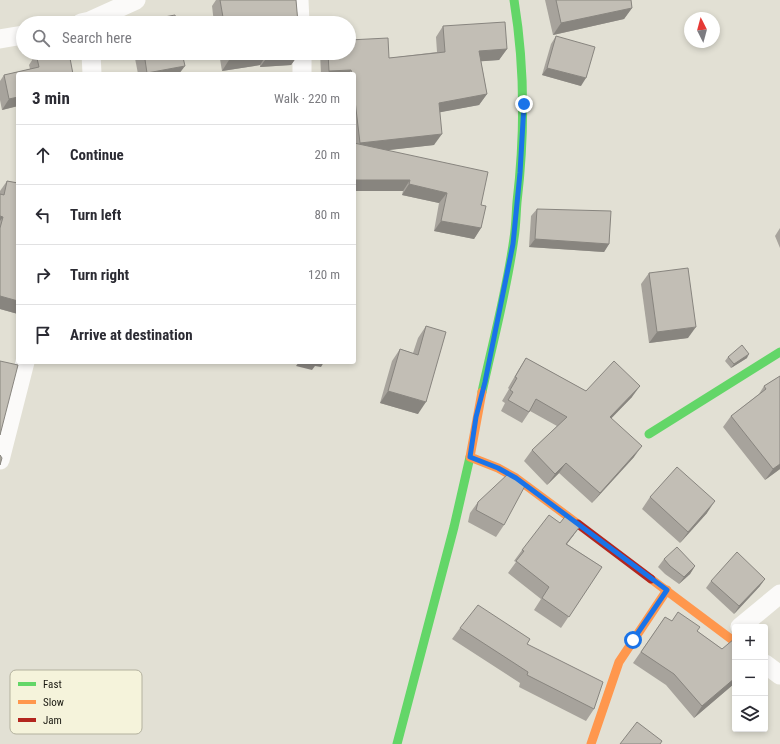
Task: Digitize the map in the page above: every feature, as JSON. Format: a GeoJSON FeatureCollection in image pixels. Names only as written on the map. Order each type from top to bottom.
{"type":"FeatureCollection","features":[{"type":"Feature","properties":{"kind":"street"},"geometry":{"type":"LineString","coordinates":[[100,16],[135,0]]}},
{"type":"Feature","properties":{"kind":"street"},"geometry":{"type":"LineString","coordinates":[[299,0],[300,16]]}},
{"type":"Feature","properties":{"kind":"street"},"geometry":{"type":"LineString","coordinates":[[397,744],[454,527],[470,457],[476,417],[485,382],[513,244],[520,173],[524,104],[519,33],[514,0]]}},
{"type":"Feature","properties":{"kind":"street"},"geometry":{"type":"LineString","coordinates":[[0,39],[16,36]]}},
{"type":"Feature","properties":{"kind":"street"},"geometry":{"type":"LineString","coordinates":[[91,60],[92,72]]}},
{"type":"Feature","properties":{"kind":"street"},"geometry":{"type":"LineString","coordinates":[[302,60],[302,72]]}},
{"type":"Feature","properties":{"kind":"street"},"geometry":{"type":"LineString","coordinates":[[649,434],[780,352]]}},
{"type":"Feature","properties":{"kind":"street"},"geometry":{"type":"LineString","coordinates":[[0,460],[24,364]]}},
{"type":"Feature","properties":{"kind":"street"},"geometry":{"type":"LineString","coordinates":[[470,457],[498,468],[516,478],[667,590],[732,632]]}},
{"type":"Feature","properties":{"kind":"street"},"geometry":{"type":"LineString","coordinates":[[591,744],[619,662],[667,590]]}},
{"type":"Feature","properties":{"kind":"street"},"geometry":{"type":"LineString","coordinates":[[746,624],[780,594]]}},
{"type":"Feature","properties":{"kind":"street"},"geometry":{"type":"LineString","coordinates":[[768,666],[780,675]]}},
{"type":"Feature","properties":{"kind":"building"},"geometry":{"type":"Polygon","coordinates":[[[220,0],[296,0],[297,16],[223,16],[220,0]]]}},
{"type":"Feature","properties":{"kind":"building"},"geometry":{"type":"Polygon","coordinates":[[[556,0],[631,0],[632,8],[561,23],[556,0]]]}},
{"type":"Feature","properties":{"kind":"building"},"geometry":{"type":"Polygon","coordinates":[[[505,22],[507,49],[479,51],[487,94],[439,103],[442,134],[360,143],[356,109],[356,72],[352,72],[351,70],[329,71],[328,60],[356,60],[356,40],[388,38],[389,58],[445,52],[443,26],[505,22]]]}},
{"type":"Feature","properties":{"kind":"building"},"geometry":{"type":"Polygon","coordinates":[[[556,36],[595,47],[586,78],[547,68],[556,36]]]}},
{"type":"Feature","properties":{"kind":"building"},"geometry":{"type":"Polygon","coordinates":[[[37,60],[70,60],[73,72],[17,72],[39,67],[37,60]]]}},
{"type":"Feature","properties":{"kind":"building"},"geometry":{"type":"Polygon","coordinates":[[[145,60],[184,60],[185,66],[147,72],[145,60]]]}},
{"type":"Feature","properties":{"kind":"building"},"geometry":{"type":"Polygon","coordinates":[[[16,72],[16,97],[9,99],[4,75],[16,72]]]}},
{"type":"Feature","properties":{"kind":"building"},"geometry":{"type":"Polygon","coordinates":[[[356,143],[488,172],[481,205],[486,206],[481,228],[441,221],[447,193],[409,184],[410,180],[356,180],[356,143]]]}},
{"type":"Feature","properties":{"kind":"building"},"geometry":{"type":"Polygon","coordinates":[[[7,181],[16,183],[16,300],[0,296],[0,228],[3,217],[0,216],[0,194],[4,195],[7,181]]]}},
{"type":"Feature","properties":{"kind":"building"},"geometry":{"type":"Polygon","coordinates":[[[537,209],[611,211],[609,244],[535,239],[537,209]]]}},
{"type":"Feature","properties":{"kind":"building"},"geometry":{"type":"Polygon","coordinates":[[[688,268],[696,327],[657,332],[649,273],[688,268]]]}},
{"type":"Feature","properties":{"kind":"building"},"geometry":{"type":"Polygon","coordinates":[[[426,326],[446,332],[426,402],[388,391],[400,349],[418,355],[426,326]]]}},
{"type":"Feature","properties":{"kind":"building"},"geometry":{"type":"Polygon","coordinates":[[[742,345],[749,354],[734,364],[728,357],[742,345]]]}},
{"type":"Feature","properties":{"kind":"building"},"geometry":{"type":"Polygon","coordinates":[[[526,358],[586,391],[614,361],[640,386],[610,417],[642,446],[600,493],[566,463],[555,474],[532,450],[567,417],[536,399],[529,412],[508,400],[513,392],[510,390],[517,378],[515,377],[526,358]]]}},
{"type":"Feature","properties":{"kind":"building"},"geometry":{"type":"Polygon","coordinates":[[[0,361],[18,365],[0,435],[0,361]]]}},
{"type":"Feature","properties":{"kind":"building"},"geometry":{"type":"Polygon","coordinates":[[[780,376],[780,464],[773,469],[731,416],[766,389],[764,386],[780,376]]]}},
{"type":"Feature","properties":{"kind":"building"},"geometry":{"type":"Polygon","coordinates":[[[677,467],[715,501],[688,532],[650,497],[677,467]]]}},
{"type":"Feature","properties":{"kind":"building"},"geometry":{"type":"Polygon","coordinates":[[[509,473],[526,484],[504,525],[476,510],[478,502],[509,473]]]}},
{"type":"Feature","properties":{"kind":"building"},"geometry":{"type":"Polygon","coordinates":[[[567,514],[581,525],[566,544],[602,567],[569,617],[542,598],[549,587],[516,561],[524,551],[522,550],[549,515],[560,523],[567,514]]]}},
{"type":"Feature","properties":{"kind":"building"},"geometry":{"type":"Polygon","coordinates":[[[677,547],[695,566],[684,577],[664,559],[677,547]]]}},
{"type":"Feature","properties":{"kind":"building"},"geometry":{"type":"Polygon","coordinates":[[[737,552],[765,579],[739,606],[711,581],[737,552]]]}},
{"type":"Feature","properties":{"kind":"building"},"geometry":{"type":"Polygon","coordinates":[[[478,605],[530,639],[527,644],[603,682],[594,709],[527,675],[528,672],[460,628],[478,605]]]}},
{"type":"Feature","properties":{"kind":"building"},"geometry":{"type":"Polygon","coordinates":[[[678,612],[700,627],[697,631],[722,649],[732,641],[732,681],[702,706],[674,674],[641,652],[665,617],[672,621],[678,612]]]}},
{"type":"Feature","properties":{"kind":"building"},"geometry":{"type":"Polygon","coordinates":[[[637,722],[662,741],[660,744],[620,744],[637,722]]]}},
{"type":"Feature","properties":{"kind":"traffic: fast"},"geometry":{"type":"LineString","coordinates":[[482,392],[504,296],[511,257],[520,177],[523,101],[518,25],[514,0]]}},
{"type":"Feature","properties":{"kind":"traffic: fast"},"geometry":{"type":"LineString","coordinates":[[649,434],[780,352]]}},
{"type":"Feature","properties":{"kind":"traffic: fast"},"geometry":{"type":"LineString","coordinates":[[397,744],[454,527],[470,457]]}},
{"type":"Feature","properties":{"kind":"traffic: slow"},"geometry":{"type":"LineString","coordinates":[[482,392],[470,457],[498,468],[516,478],[578,524]]}},
{"type":"Feature","properties":{"kind":"traffic: slow"},"geometry":{"type":"LineString","coordinates":[[651,579],[732,640]]}},
{"type":"Feature","properties":{"kind":"traffic: slow"},"geometry":{"type":"LineString","coordinates":[[591,744],[619,662],[667,590]]}},
{"type":"Feature","properties":{"kind":"traffic: jam"},"geometry":{"type":"LineString","coordinates":[[578,524],[651,579]]}},
{"type":"Feature","properties":{"kind":"route"},"geometry":{"type":"LineString","coordinates":[[524,104],[520,173],[513,244],[485,382],[476,417],[470,457],[498,468],[516,478],[667,590],[633,640]]}}]}
